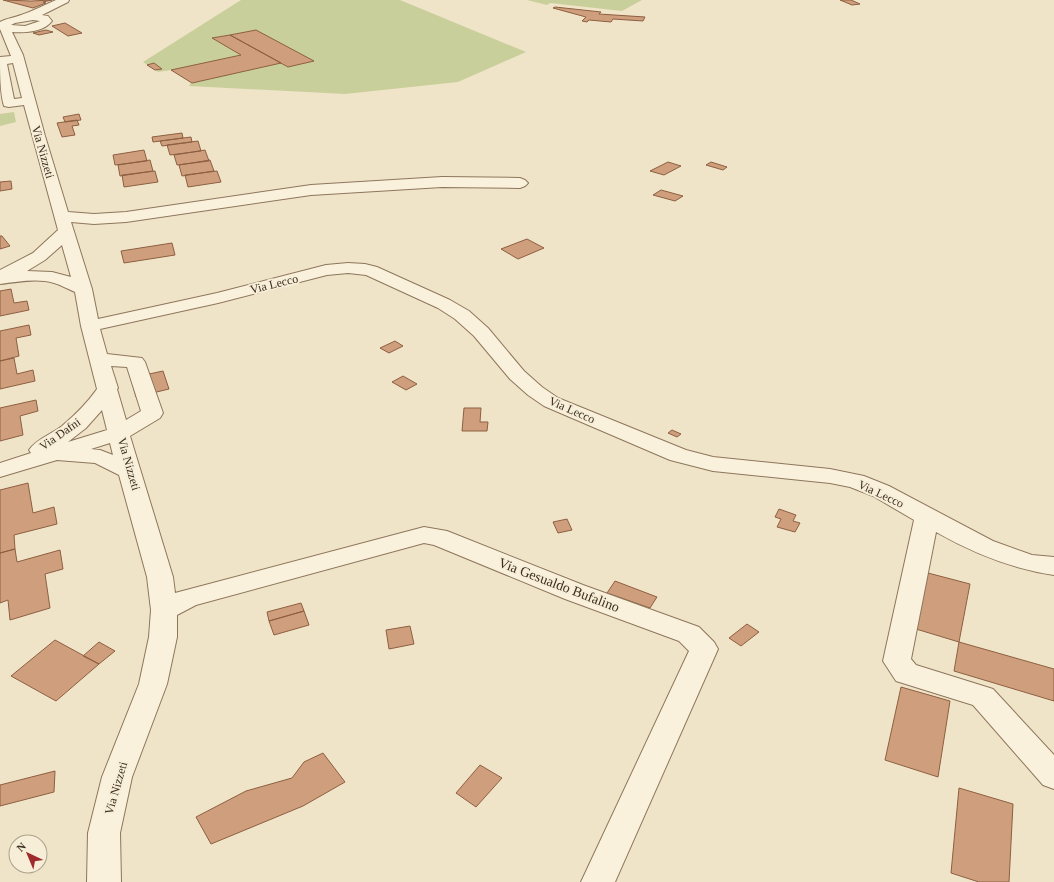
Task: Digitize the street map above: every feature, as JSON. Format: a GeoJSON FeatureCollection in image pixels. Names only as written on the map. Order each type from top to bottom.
{"type":"FeatureCollection","features":[{"type":"Feature","properties":{"kind":"street"},"geometry":{"type":"LineString","coordinates":[[8,30],[34,10],[47,8],[64,0]]}},
{"type":"Feature","properties":{"kind":"street"},"geometry":{"type":"LineString","coordinates":[[8,30],[52,12],[73,0]]}},
{"type":"Feature","properties":{"kind":"street"},"geometry":{"type":"LineString","coordinates":[[8,30],[18,39],[47,8]]}},
{"type":"Feature","properties":{"kind":"street"},"geometry":{"type":"LineString","coordinates":[[8,30],[36,19]]}},
{"type":"Feature","properties":{"kind":"street","name":"Via Nizzeti"},"geometry":{"type":"LineString","coordinates":[[8,30],[68,238],[82,289],[90,326],[160,577],[164,610],[163,637],[153,684],[117,777],[104,833],[104,882]]}},
{"type":"Feature","properties":{"kind":"street"},"geometry":{"type":"LineString","coordinates":[[0,111],[30,104]]}},
{"type":"Feature","properties":{"kind":"street"},"geometry":{"type":"LineString","coordinates":[[9,275],[39,258],[50,248],[68,238],[94,219],[126,217],[310,190],[442,182],[520,183]]}},
{"type":"Feature","properties":{"kind":"street"},"geometry":{"type":"LineString","coordinates":[[9,275],[53,268],[68,238],[126,217]]}},
{"type":"Feature","properties":{"kind":"street","name":"Via Lecco"},"geometry":{"type":"LineString","coordinates":[[90,326],[218,298],[326,270],[339,268],[362,269],[370,271],[444,304],[462,316],[481,332],[517,375],[535,391],[551,402],[678,454],[706,462],[830,476],[856,481],[881,491],[984,547],[1030,563],[1054,566]]}},
{"type":"Feature","properties":{"kind":"street"},"geometry":{"type":"LineString","coordinates":[[9,275],[60,279],[82,289]]}},
{"type":"Feature","properties":{"kind":"street"},"geometry":{"type":"LineString","coordinates":[[47,452],[120,433],[152,413],[135,362],[99,359]]}},
{"type":"Feature","properties":{"kind":"street","name":"Via Dafni"},"geometry":{"type":"LineString","coordinates":[[0,470],[47,452],[95,407],[108,388]]}},
{"type":"Feature","properties":{"kind":"street","name":"Via Dafni"},"geometry":{"type":"LineString","coordinates":[[0,464],[47,452],[100,457],[130,471]]}},
{"type":"Feature","properties":{"kind":"street"},"geometry":{"type":"LineString","coordinates":[[927,517],[897,662],[906,673],[984,698],[1054,776]]}},
{"type":"Feature","properties":{"kind":"street","name":"Via Gesualdo Bufalino"},"geometry":{"type":"LineString","coordinates":[[164,610],[188,598],[424,535],[438,537],[574,592],[689,634],[704,650],[598,882]]}},
{"type":"Feature","properties":{"kind":"green space"},"geometry":{"type":"Polygon","coordinates":[[[241,0],[400,0],[526,52],[458,82],[345,94],[189,86],[191,83],[171,70],[158,72],[143,62],[241,0]]]}},
{"type":"Feature","properties":{"kind":"green space"},"geometry":{"type":"Polygon","coordinates":[[[527,0],[642,0],[622,11],[550,3],[547,5],[527,0]]]}},
{"type":"Feature","properties":{"kind":"green space"},"geometry":{"type":"Polygon","coordinates":[[[14,112],[16,122],[0,126],[0,114],[14,112]]]}},
{"type":"Feature","properties":{"kind":"building"},"geometry":{"type":"Polygon","coordinates":[[[3,0],[52,0],[43,2],[46,3],[33,8],[3,0]]]}},
{"type":"Feature","properties":{"kind":"building"},"geometry":{"type":"Polygon","coordinates":[[[840,0],[851,0],[860,4],[852,5],[840,0]]]}},
{"type":"Feature","properties":{"kind":"building"},"geometry":{"type":"Polygon","coordinates":[[[553,8],[601,12],[599,14],[645,17],[643,21],[613,19],[611,22],[589,20],[587,22],[582,21],[586,17],[553,8]]]}},
{"type":"Feature","properties":{"kind":"building"},"geometry":{"type":"Polygon","coordinates":[[[65,23],[82,33],[68,36],[52,26],[65,23]]]}},
{"type":"Feature","properties":{"kind":"building"},"geometry":{"type":"Polygon","coordinates":[[[46,30],[53,32],[39,35],[33,33],[46,30]]]}},
{"type":"Feature","properties":{"kind":"building"},"geometry":{"type":"Polygon","coordinates":[[[256,30],[314,61],[288,67],[230,35],[256,30]]]}},
{"type":"Feature","properties":{"kind":"building"},"geometry":{"type":"Polygon","coordinates":[[[230,35],[281,63],[192,83],[171,70],[241,55],[212,38],[230,35]]]}},
{"type":"Feature","properties":{"kind":"building"},"geometry":{"type":"Polygon","coordinates":[[[154,63],[162,69],[155,70],[147,65],[154,63]]]}},
{"type":"Feature","properties":{"kind":"building"},"geometry":{"type":"Polygon","coordinates":[[[79,114],[81,120],[65,122],[63,117],[79,114]]]}},
{"type":"Feature","properties":{"kind":"building"},"geometry":{"type":"Polygon","coordinates":[[[77,120],[79,125],[72,126],[75,135],[62,137],[57,123],[77,120]]]}},
{"type":"Feature","properties":{"kind":"building"},"geometry":{"type":"Polygon","coordinates":[[[182,133],[183,138],[153,142],[152,137],[182,133]]]}},
{"type":"Feature","properties":{"kind":"building"},"geometry":{"type":"Polygon","coordinates":[[[191,137],[192,142],[162,146],[160,141],[191,137]]]}},
{"type":"Feature","properties":{"kind":"building"},"geometry":{"type":"Polygon","coordinates":[[[198,141],[201,151],[170,155],[167,145],[198,141]]]}},
{"type":"Feature","properties":{"kind":"building"},"geometry":{"type":"Polygon","coordinates":[[[144,150],[147,161],[115,165],[113,155],[144,150]]]}},
{"type":"Feature","properties":{"kind":"building"},"geometry":{"type":"Polygon","coordinates":[[[205,150],[209,161],[177,165],[174,155],[205,150]]]}},
{"type":"Feature","properties":{"kind":"building"},"geometry":{"type":"Polygon","coordinates":[[[150,160],[153,171],[120,176],[118,165],[150,160]]]}},
{"type":"Feature","properties":{"kind":"building"},"geometry":{"type":"Polygon","coordinates":[[[210,160],[214,171],[182,176],[179,165],[210,160]]]}},
{"type":"Feature","properties":{"kind":"building"},"geometry":{"type":"Polygon","coordinates":[[[668,162],[681,166],[664,175],[650,171],[668,162]]]}},
{"type":"Feature","properties":{"kind":"building"},"geometry":{"type":"Polygon","coordinates":[[[711,162],[727,167],[723,170],[706,165],[711,162]]]}},
{"type":"Feature","properties":{"kind":"building"},"geometry":{"type":"Polygon","coordinates":[[[155,171],[158,182],[124,187],[122,175],[155,171]]]}},
{"type":"Feature","properties":{"kind":"building"},"geometry":{"type":"Polygon","coordinates":[[[217,171],[221,182],[188,187],[185,175],[217,171]]]}},
{"type":"Feature","properties":{"kind":"building"},"geometry":{"type":"Polygon","coordinates":[[[11,181],[12,189],[0,191],[0,182],[11,181]]]}},
{"type":"Feature","properties":{"kind":"building"},"geometry":{"type":"Polygon","coordinates":[[[661,190],[683,196],[675,201],[653,195],[661,190]]]}},
{"type":"Feature","properties":{"kind":"building"},"geometry":{"type":"Polygon","coordinates":[[[0,236],[2,236],[10,246],[0,249],[0,236]]]}},
{"type":"Feature","properties":{"kind":"building"},"geometry":{"type":"Polygon","coordinates":[[[527,239],[544,248],[518,259],[501,249],[527,239]]]}},
{"type":"Feature","properties":{"kind":"building"},"geometry":{"type":"Polygon","coordinates":[[[172,243],[175,255],[124,263],[121,251],[172,243]]]}},
{"type":"Feature","properties":{"kind":"building"},"geometry":{"type":"Polygon","coordinates":[[[11,289],[14,303],[27,301],[29,310],[0,316],[0,291],[11,289]]]}},
{"type":"Feature","properties":{"kind":"building"},"geometry":{"type":"Polygon","coordinates":[[[29,325],[31,335],[16,338],[19,356],[0,361],[0,331],[29,325]]]}},
{"type":"Feature","properties":{"kind":"building"},"geometry":{"type":"Polygon","coordinates":[[[395,341],[403,346],[389,353],[380,348],[395,341]]]}},
{"type":"Feature","properties":{"kind":"building"},"geometry":{"type":"Polygon","coordinates":[[[14,358],[17,374],[33,370],[35,381],[0,389],[0,361],[14,358]]]}},
{"type":"Feature","properties":{"kind":"building"},"geometry":{"type":"Polygon","coordinates":[[[163,371],[169,389],[136,397],[131,378],[163,371]]]}},
{"type":"Feature","properties":{"kind":"building"},"geometry":{"type":"Polygon","coordinates":[[[403,376],[417,384],[406,390],[392,382],[403,376]]]}},
{"type":"Feature","properties":{"kind":"building"},"geometry":{"type":"Polygon","coordinates":[[[36,400],[38,411],[20,416],[23,435],[0,441],[0,408],[36,400]]]}},
{"type":"Feature","properties":{"kind":"building"},"geometry":{"type":"Polygon","coordinates":[[[464,408],[481,408],[480,422],[488,422],[487,431],[462,431],[464,408]]]}},
{"type":"Feature","properties":{"kind":"building"},"geometry":{"type":"Polygon","coordinates":[[[672,430],[681,434],[677,437],[668,433],[672,430]]]}},
{"type":"Feature","properties":{"kind":"building"},"geometry":{"type":"Polygon","coordinates":[[[28,483],[33,513],[54,507],[57,524],[14,535],[15,549],[0,553],[0,490],[28,483]]]}},
{"type":"Feature","properties":{"kind":"building"},"geometry":{"type":"Polygon","coordinates":[[[779,509],[796,515],[793,521],[800,523],[795,532],[777,527],[781,519],[775,517],[779,509]]]}},
{"type":"Feature","properties":{"kind":"building"},"geometry":{"type":"Polygon","coordinates":[[[567,519],[572,530],[558,533],[553,522],[567,519]]]}},
{"type":"Feature","properties":{"kind":"building"},"geometry":{"type":"Polygon","coordinates":[[[15,549],[17,562],[60,550],[63,569],[45,574],[50,608],[10,620],[8,600],[0,603],[0,553],[15,549]]]}},
{"type":"Feature","properties":{"kind":"building"},"geometry":{"type":"Polygon","coordinates":[[[928,573],[970,584],[959,642],[916,629],[928,573]]]}},
{"type":"Feature","properties":{"kind":"building"},"geometry":{"type":"Polygon","coordinates":[[[615,581],[657,597],[650,608],[607,593],[615,581]]]}},
{"type":"Feature","properties":{"kind":"building"},"geometry":{"type":"Polygon","coordinates":[[[301,603],[304,611],[269,621],[267,612],[301,603]]]}},
{"type":"Feature","properties":{"kind":"building"},"geometry":{"type":"Polygon","coordinates":[[[304,611],[309,625],[274,635],[269,621],[304,611]]]}},
{"type":"Feature","properties":{"kind":"building"},"geometry":{"type":"Polygon","coordinates":[[[747,624],[759,632],[741,646],[729,638],[747,624]]]}},
{"type":"Feature","properties":{"kind":"building"},"geometry":{"type":"Polygon","coordinates":[[[410,626],[414,644],[389,649],[386,630],[410,626]]]}},
{"type":"Feature","properties":{"kind":"building"},"geometry":{"type":"Polygon","coordinates":[[[55,640],[99,664],[56,701],[11,676],[55,640]]]}},
{"type":"Feature","properties":{"kind":"building"},"geometry":{"type":"Polygon","coordinates":[[[99,642],[115,651],[99,664],[83,656],[99,642]]]}},
{"type":"Feature","properties":{"kind":"building"},"geometry":{"type":"Polygon","coordinates":[[[959,642],[1054,669],[1054,701],[954,671],[959,642]]]}},
{"type":"Feature","properties":{"kind":"building"},"geometry":{"type":"Polygon","coordinates":[[[901,687],[950,701],[938,777],[885,760],[901,687]]]}},
{"type":"Feature","properties":{"kind":"building"},"geometry":{"type":"Polygon","coordinates":[[[323,753],[345,782],[303,806],[211,844],[196,817],[246,791],[292,778],[304,762],[323,753]]]}},
{"type":"Feature","properties":{"kind":"building"},"geometry":{"type":"Polygon","coordinates":[[[480,765],[502,778],[476,807],[456,793],[480,765]]]}},
{"type":"Feature","properties":{"kind":"building"},"geometry":{"type":"Polygon","coordinates":[[[55,771],[54,792],[0,806],[0,785],[55,771]]]}},
{"type":"Feature","properties":{"kind":"building"},"geometry":{"type":"Polygon","coordinates":[[[959,788],[1013,804],[1009,882],[979,882],[951,873],[959,788]]]}}]}
